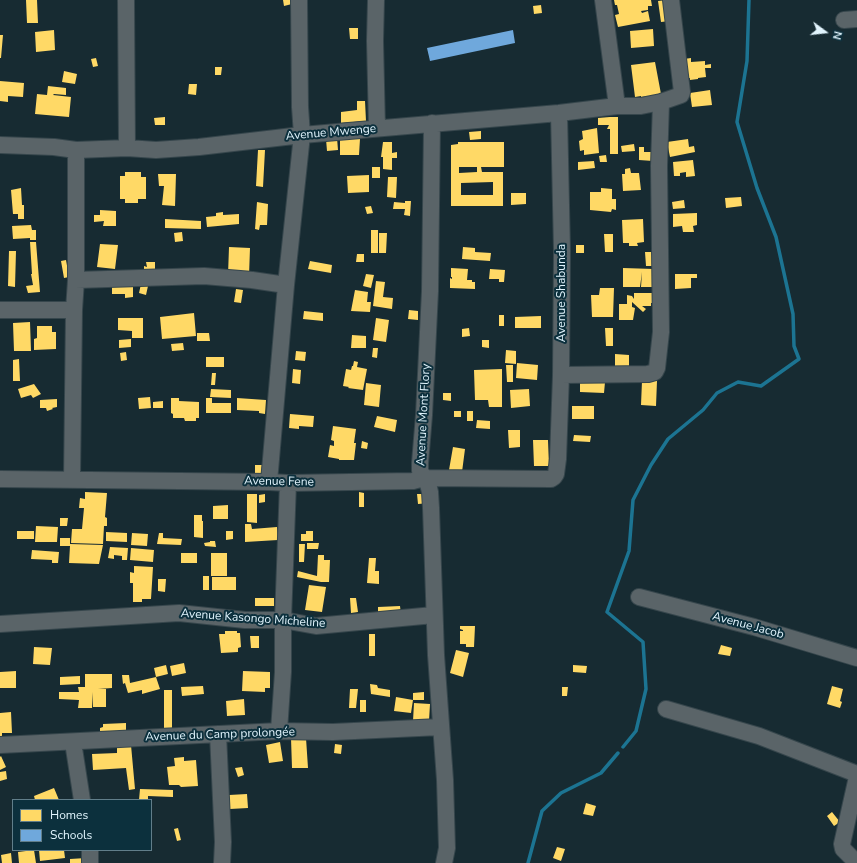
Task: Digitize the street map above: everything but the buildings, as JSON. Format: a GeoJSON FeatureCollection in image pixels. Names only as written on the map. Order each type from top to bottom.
{"type":"FeatureCollection","features":[{"type":"Feature","properties":{"kind":"street"},"geometry":{"type":"LineString","coordinates":[[126,0],[127,148]]}},
{"type":"Feature","properties":{"kind":"street"},"geometry":{"type":"LineString","coordinates":[[269,482],[286,285],[302,135],[300,107],[299,0]]}},
{"type":"Feature","properties":{"kind":"street"},"geometry":{"type":"LineString","coordinates":[[376,0],[375,41],[377,128]]}},
{"type":"Feature","properties":{"kind":"street"},"geometry":{"type":"LineString","coordinates":[[603,0],[617,106]]}},
{"type":"Feature","properties":{"kind":"street","name":"Avenue Mwenge"},"geometry":{"type":"LineString","coordinates":[[0,145],[54,147],[76,150],[127,148],[156,150],[199,147],[377,128],[559,113],[617,106],[641,106],[661,102],[680,95],[682,92],[671,0]]}},
{"type":"Feature","properties":{"kind":"street"},"geometry":{"type":"LineString","coordinates":[[561,375],[648,374],[655,372],[657,368],[661,332],[659,166],[661,102]]}},
{"type":"Feature","properties":{"kind":"street","name":"Avenue Shabunda"},"geometry":{"type":"LineString","coordinates":[[556,474],[561,375],[562,243],[559,113]]}},
{"type":"Feature","properties":{"kind":"street","name":"Avenue Mont Flory"},"geometry":{"type":"LineString","coordinates":[[432,123],[430,291],[420,471],[428,484],[431,508],[434,615],[447,848],[444,863]]}},
{"type":"Feature","properties":{"kind":"street"},"geometry":{"type":"LineString","coordinates":[[72,480],[74,310],[76,280],[76,150]]}},
{"type":"Feature","properties":{"kind":"street"},"geometry":{"type":"LineString","coordinates":[[76,280],[204,276],[252,280],[286,285]]}},
{"type":"Feature","properties":{"kind":"street"},"geometry":{"type":"LineString","coordinates":[[0,310],[74,310]]}},
{"type":"Feature","properties":{"kind":"street","name":"Avenue Fene"},"geometry":{"type":"LineString","coordinates":[[0,479],[269,482],[288,484],[413,481],[424,478],[551,478],[556,474]]}},
{"type":"Feature","properties":{"kind":"street"},"geometry":{"type":"LineString","coordinates":[[279,731],[283,672],[283,620],[288,484]]}},
{"type":"Feature","properties":{"kind":"street","name":"Avenue Jacob"},"geometry":{"type":"LineString","coordinates":[[639,597],[754,627],[857,658]]}},
{"type":"Feature","properties":{"kind":"street","name":"Avenue Kasongo Micheline"},"geometry":{"type":"LineString","coordinates":[[0,624],[179,613],[245,620],[283,620],[310,626],[322,626],[434,615]]}},
{"type":"Feature","properties":{"kind":"street"},"geometry":{"type":"LineString","coordinates":[[666,708],[759,736],[857,776],[842,844],[842,849],[857,863]]}},
{"type":"Feature","properties":{"kind":"street","name":"Avenue du Camp prolongée"},"geometry":{"type":"LineString","coordinates":[[0,745],[279,731],[333,732],[440,728]]}},
{"type":"Feature","properties":{"kind":"street"},"geometry":{"type":"LineString","coordinates":[[218,734],[223,842],[222,863]]}},
{"type":"Feature","properties":{"kind":"street"},"geometry":{"type":"LineString","coordinates":[[73,742],[82,799]]}},
{"type":"Feature","properties":{"kind":"street"},"geometry":{"type":"LineString","coordinates":[[90,851],[90,863]]}},
{"type":"Feature","properties":{"kind":"waterway"},"geometry":{"type":"LineString","coordinates":[[623,747],[636,731],[646,689],[643,642],[607,612],[629,551],[633,500],[651,465],[668,439],[703,410],[717,393],[738,382],[761,386],[799,359],[794,346],[793,314],[776,237],[757,188],[737,122],[747,61],[749,0]]}},
{"type":"Feature","properties":{"kind":"waterway"},"geometry":{"type":"LineString","coordinates":[[528,863],[542,811],[561,793],[601,773],[618,753]]}}]}
